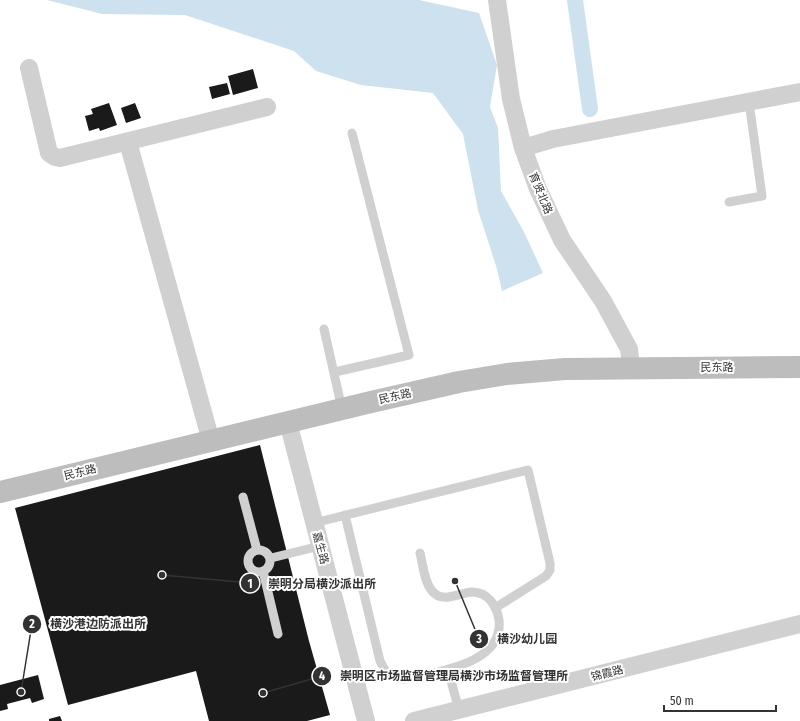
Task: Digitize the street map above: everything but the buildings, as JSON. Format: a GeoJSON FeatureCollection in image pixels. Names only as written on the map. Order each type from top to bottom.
{"type":"FeatureCollection","features":[{"type":"Feature","properties":{"kind":"street","name":"育贤北路"},"geometry":{"type":"LineString","coordinates":[[497,0],[511,99],[523,148],[538,189],[562,240],[603,301],[630,349],[631,368]]}},
{"type":"Feature","properties":{"kind":"street"},"geometry":{"type":"LineString","coordinates":[[29,68],[49,153],[60,158],[268,107]]}},
{"type":"Feature","properties":{"kind":"street"},"geometry":{"type":"LineString","coordinates":[[523,148],[553,139],[800,92]]}},
{"type":"Feature","properties":{"kind":"street"},"geometry":{"type":"LineString","coordinates":[[128,142],[211,441]]}},
{"type":"Feature","properties":{"kind":"street","name":"民东路"},"geometry":{"type":"LineString","coordinates":[[0,491],[342,409],[459,382],[507,374],[565,369],[800,367]]}},
{"type":"Feature","properties":{"kind":"street","name":"嘉生路"},"geometry":{"type":"LineString","coordinates":[[288,422],[366,721]]}},
{"type":"Feature","properties":{"kind":"street","name":"锦霞路"},"geometry":{"type":"LineString","coordinates":[[414,721],[800,624]]}},
{"type":"Feature","properties":{"kind":"lane"},"geometry":{"type":"LineString","coordinates":[[729,202],[762,196],[749,102]]}},
{"type":"Feature","properties":{"kind":"lane"},"geometry":{"type":"LineString","coordinates":[[335,372],[408,355],[352,133]]}},
{"type":"Feature","properties":{"kind":"lane"},"geometry":{"type":"LineString","coordinates":[[324,329],[335,372],[342,409]]}},
{"type":"Feature","properties":{"kind":"lane"},"geometry":{"type":"LineString","coordinates":[[314,523],[528,470],[550,563],[550,570],[546,576],[495,608]]}},
{"type":"Feature","properties":{"kind":"lane"},"geometry":{"type":"LineString","coordinates":[[243,497],[257,550]]}},
{"type":"Feature","properties":{"kind":"lane"},"geometry":{"type":"LineString","coordinates":[[345,516],[380,661],[386,672],[395,678],[408,679],[448,670],[466,664],[479,657],[493,644],[498,632],[499,620],[491,600],[472,592],[453,597],[442,597],[432,592],[428,584],[420,553]]}},
{"type":"Feature","properties":{"kind":"lane"},"geometry":{"type":"LineString","coordinates":[[271,558],[320,546]]}},
{"type":"Feature","properties":{"kind":"lane"},"geometry":{"type":"LineString","coordinates":[[257,550],[265,551],[271,558],[269,567],[258,572],[252,569],[248,562],[250,554],[257,550]]}},
{"type":"Feature","properties":{"kind":"lane"},"geometry":{"type":"LineString","coordinates":[[263,571],[278,634]]}},
{"type":"Feature","properties":{"kind":"lane"},"geometry":{"type":"LineString","coordinates":[[448,670],[459,710]]}},
{"type":"Feature","properties":{"kind":"water"},"geometry":{"type":"Polygon","coordinates":[[[47,0],[419,0],[479,13],[497,65],[490,107],[498,128],[501,191],[524,232],[543,273],[502,291],[497,269],[478,210],[463,134],[433,93],[361,85],[316,71],[294,51],[185,15],[102,14],[47,0]]]}},
{"type":"Feature","properties":{"kind":"waterway"},"geometry":{"type":"LineString","coordinates":[[575,0],[590,109]]}},
{"type":"Feature","properties":{"kind":"place","name":"崇明分局横沙派出所"},"geometry":{"type":"Point","coordinates":[162,575]}},
{"type":"Feature","properties":{"kind":"place","name":"横沙幼儿园"},"geometry":{"type":"Point","coordinates":[455,581]}},
{"type":"Feature","properties":{"kind":"place","name":"横沙港边防派出所"},"geometry":{"type":"Point","coordinates":[21,692]}},
{"type":"Feature","properties":{"kind":"place","name":"崇明区市场监督管理局横沙市场监督管理所"},"geometry":{"type":"Point","coordinates":[263,693]}}]}
